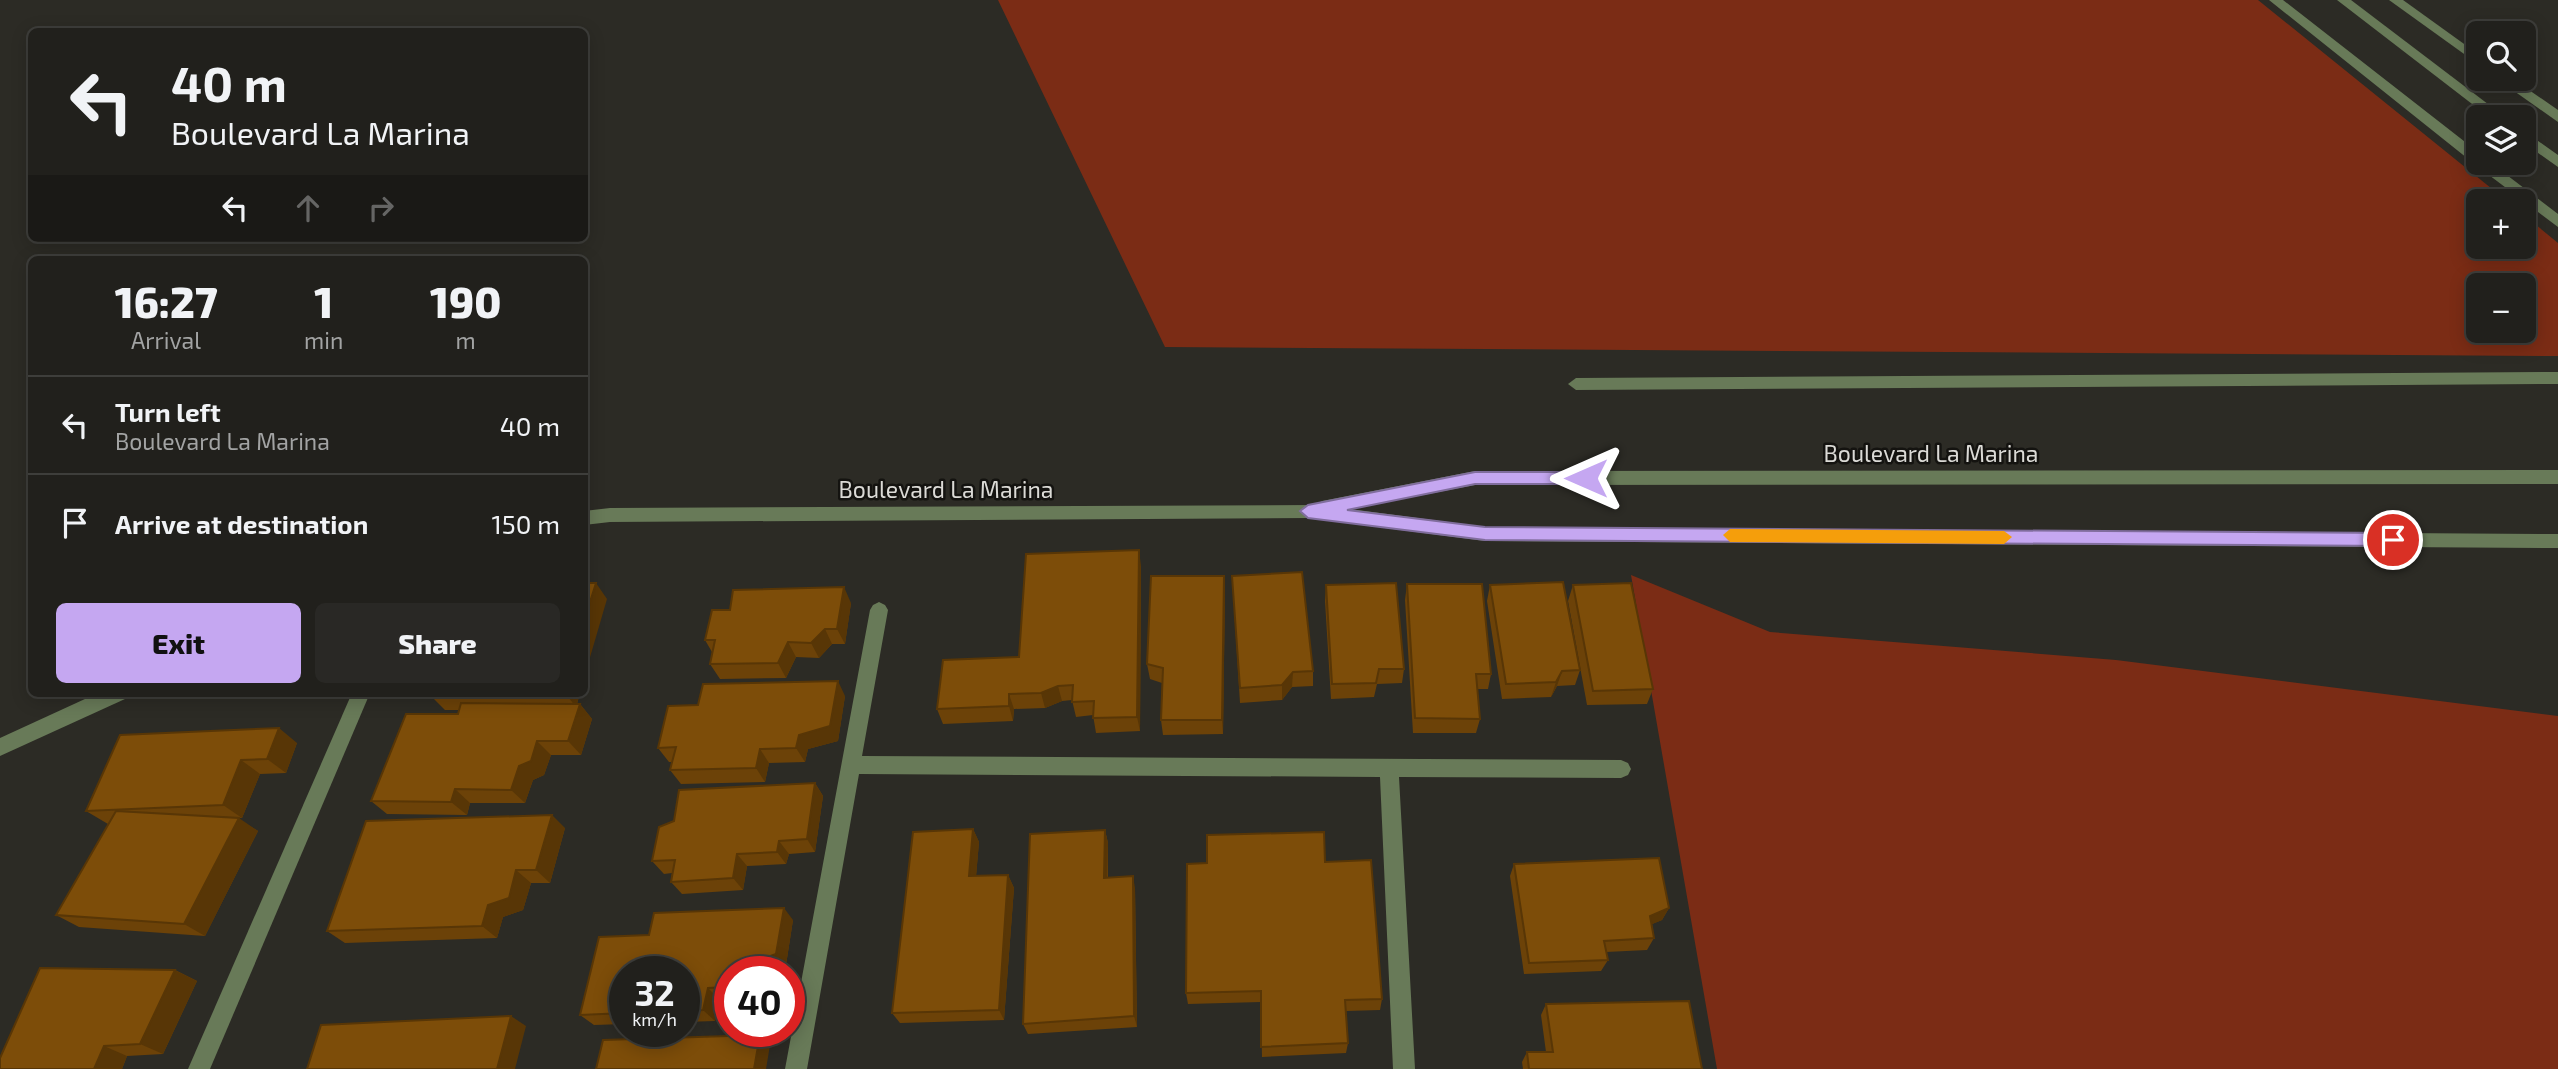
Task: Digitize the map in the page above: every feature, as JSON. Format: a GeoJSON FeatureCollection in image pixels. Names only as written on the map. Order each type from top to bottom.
{"type":"FeatureCollection","features":[{"type":"Feature","properties":{"kind":"street"},"geometry":{"type":"LineString","coordinates":[[2275,0],[2466,150]]}},
{"type":"Feature","properties":{"kind":"street"},"geometry":{"type":"LineString","coordinates":[[2343,0],[2482,105]]}},
{"type":"Feature","properties":{"kind":"street"},"geometry":{"type":"LineString","coordinates":[[2395,0],[2466,51]]}},
{"type":"Feature","properties":{"kind":"street"},"geometry":{"type":"LineString","coordinates":[[2521,91],[2558,117]]}},
{"type":"Feature","properties":{"kind":"street"},"geometry":{"type":"LineString","coordinates":[[2536,145],[2558,162]]}},
{"type":"Feature","properties":{"kind":"street"},"geometry":{"type":"LineString","coordinates":[[2497,175],[2558,222]]}},
{"type":"Feature","properties":{"kind":"street"},"geometry":{"type":"LineString","coordinates":[[1576,384],[2558,378]]}},
{"type":"Feature","properties":{"kind":"street","name":"Boulevard La Marina"},"geometry":{"type":"LineString","coordinates":[[1308,511],[1475,478],[2558,477]]}},
{"type":"Feature","properties":{"kind":"street","name":"Boulevard La Marina"},"geometry":{"type":"LineString","coordinates":[[588,518],[624,514],[1308,511],[1485,534],[2558,541]]}},
{"type":"Feature","properties":{"kind":"street"},"geometry":{"type":"LineString","coordinates":[[796,1069],[879,610]]}},
{"type":"Feature","properties":{"kind":"street"},"geometry":{"type":"LineString","coordinates":[[0,747],[109,697]]}},
{"type":"Feature","properties":{"kind":"street"},"geometry":{"type":"LineString","coordinates":[[200,1069],[358,697]]}},
{"type":"Feature","properties":{"kind":"street"},"geometry":{"type":"LineString","coordinates":[[852,765],[1620,769]]}},
{"type":"Feature","properties":{"kind":"street"},"geometry":{"type":"LineString","coordinates":[[1389,766],[1404,1069]]}},
{"type":"Feature","properties":{"kind":"shaded area"},"geometry":{"type":"Polygon","coordinates":[[[998,0],[2258,0],[2466,168],[2466,175],[2475,175],[2492,189],[2466,189],[2466,259],[2536,259],[2536,225],[2558,243],[2558,356],[1165,347],[998,0]]]}},
{"type":"Feature","properties":{"kind":"shaded area"},"geometry":{"type":"Polygon","coordinates":[[[1631,575],[1770,632],[2116,660],[2558,716],[2558,1069],[1717,1069],[1631,575]]]}},
{"type":"Feature","properties":{"kind":"building"},"geometry":{"type":"Polygon","coordinates":[[[1139,550],[1137,717],[1093,718],[1094,701],[1072,702],[1073,685],[1058,686],[1041,693],[1009,694],[1009,706],[937,709],[943,660],[1019,657],[1026,554],[1139,550]]]}},
{"type":"Feature","properties":{"kind":"building"},"geometry":{"type":"Polygon","coordinates":[[[1302,572],[1313,671],[1293,672],[1282,685],[1240,688],[1232,576],[1302,572]]]}},
{"type":"Feature","properties":{"kind":"building"},"geometry":{"type":"Polygon","coordinates":[[[1151,576],[1224,576],[1222,720],[1161,720],[1163,668],[1147,664],[1151,576]]]}},
{"type":"Feature","properties":{"kind":"building"},"geometry":{"type":"Polygon","coordinates":[[[1563,582],[1580,670],[1562,671],[1556,682],[1506,684],[1490,585],[1563,582]]]}},
{"type":"Feature","properties":{"kind":"building"},"geometry":{"type":"Polygon","coordinates":[[[588,583],[596,583],[588,608],[588,583]]]}},
{"type":"Feature","properties":{"kind":"building"},"geometry":{"type":"Polygon","coordinates":[[[1396,583],[1404,669],[1379,669],[1376,683],[1332,684],[1326,585],[1396,583]]]}},
{"type":"Feature","properties":{"kind":"building"},"geometry":{"type":"Polygon","coordinates":[[[1631,583],[1653,689],[1593,691],[1573,585],[1631,583]]]}},
{"type":"Feature","properties":{"kind":"building"},"geometry":{"type":"Polygon","coordinates":[[[1407,584],[1482,584],[1491,674],[1476,674],[1480,719],[1415,718],[1407,584]]]}},
{"type":"Feature","properties":{"kind":"building"},"geometry":{"type":"Polygon","coordinates":[[[844,587],[837,629],[825,629],[811,643],[788,642],[778,663],[710,664],[715,640],[705,640],[712,610],[730,610],[733,590],[844,587]]]}},
{"type":"Feature","properties":{"kind":"building"},"geometry":{"type":"Polygon","coordinates":[[[838,681],[830,726],[799,735],[796,748],[760,749],[756,768],[670,770],[676,747],[658,748],[668,706],[698,705],[703,684],[838,681]]]}},
{"type":"Feature","properties":{"kind":"building"},"geometry":{"type":"Polygon","coordinates":[[[461,703],[580,704],[568,741],[537,741],[531,761],[519,766],[511,790],[455,789],[451,802],[371,801],[406,714],[458,714],[461,703]]]}},
{"type":"Feature","properties":{"kind":"building"},"geometry":{"type":"Polygon","coordinates":[[[279,728],[267,759],[241,760],[223,805],[86,811],[120,735],[279,728]]]}},
{"type":"Feature","properties":{"kind":"building"},"geometry":{"type":"Polygon","coordinates":[[[815,783],[807,839],[779,841],[777,852],[737,854],[733,878],[671,882],[675,860],[652,861],[659,827],[674,821],[679,790],[815,783]]]}},
{"type":"Feature","properties":{"kind":"building"},"geometry":{"type":"Polygon","coordinates":[[[116,811],[239,818],[184,924],[56,915],[116,811]]]}},
{"type":"Feature","properties":{"kind":"building"},"geometry":{"type":"Polygon","coordinates":[[[552,815],[536,870],[516,870],[509,898],[488,905],[482,926],[327,931],[366,821],[552,815]]]}},
{"type":"Feature","properties":{"kind":"building"},"geometry":{"type":"Polygon","coordinates":[[[973,829],[969,876],[1008,875],[999,1010],[892,1013],[913,832],[973,829]]]}},
{"type":"Feature","properties":{"kind":"building"},"geometry":{"type":"Polygon","coordinates":[[[1105,830],[1104,878],[1133,876],[1134,1016],[1023,1024],[1030,834],[1105,830]]]}},
{"type":"Feature","properties":{"kind":"building"},"geometry":{"type":"Polygon","coordinates":[[[1324,832],[1325,862],[1371,860],[1382,999],[1345,1000],[1348,1043],[1261,1047],[1261,991],[1186,993],[1187,864],[1207,863],[1207,835],[1324,832]]]}},
{"type":"Feature","properties":{"kind":"building"},"geometry":{"type":"Polygon","coordinates":[[[1659,858],[1669,908],[1650,916],[1654,938],[1604,941],[1608,960],[1529,963],[1514,864],[1659,858]]]}},
{"type":"Feature","properties":{"kind":"building"},"geometry":{"type":"Polygon","coordinates":[[[784,908],[776,954],[714,956],[714,988],[708,988],[703,1010],[700,1010],[700,956],[609,956],[609,1014],[580,1015],[599,937],[649,935],[654,913],[784,908]]]}},
{"type":"Feature","properties":{"kind":"building"},"geometry":{"type":"Polygon","coordinates":[[[40,968],[175,970],[140,1044],[104,1046],[94,1069],[0,1069],[0,1058],[40,968]]]}},
{"type":"Feature","properties":{"kind":"building"},"geometry":{"type":"Polygon","coordinates":[[[1689,1001],[1702,1069],[1529,1069],[1527,1052],[1553,1052],[1546,1004],[1689,1001]]]}},
{"type":"Feature","properties":{"kind":"building"},"geometry":{"type":"Polygon","coordinates":[[[511,1016],[497,1069],[307,1069],[321,1025],[511,1016]]]}},
{"type":"Feature","properties":{"kind":"building"},"geometry":{"type":"Polygon","coordinates":[[[714,1036],[714,1047],[758,1047],[754,1069],[596,1069],[603,1040],[609,1040],[609,1047],[700,1047],[700,1037],[714,1036]]]}},
{"type":"Feature","properties":{"kind":"slow traffic"},"geometry":{"type":"LineString","coordinates":[[1730,535],[2004,537]]}},
{"type":"Feature","properties":{"kind":"route"},"geometry":{"type":"LineString","coordinates":[[1586,478],[1475,478],[1308,511],[1485,534],[2393,540]]}}]}
